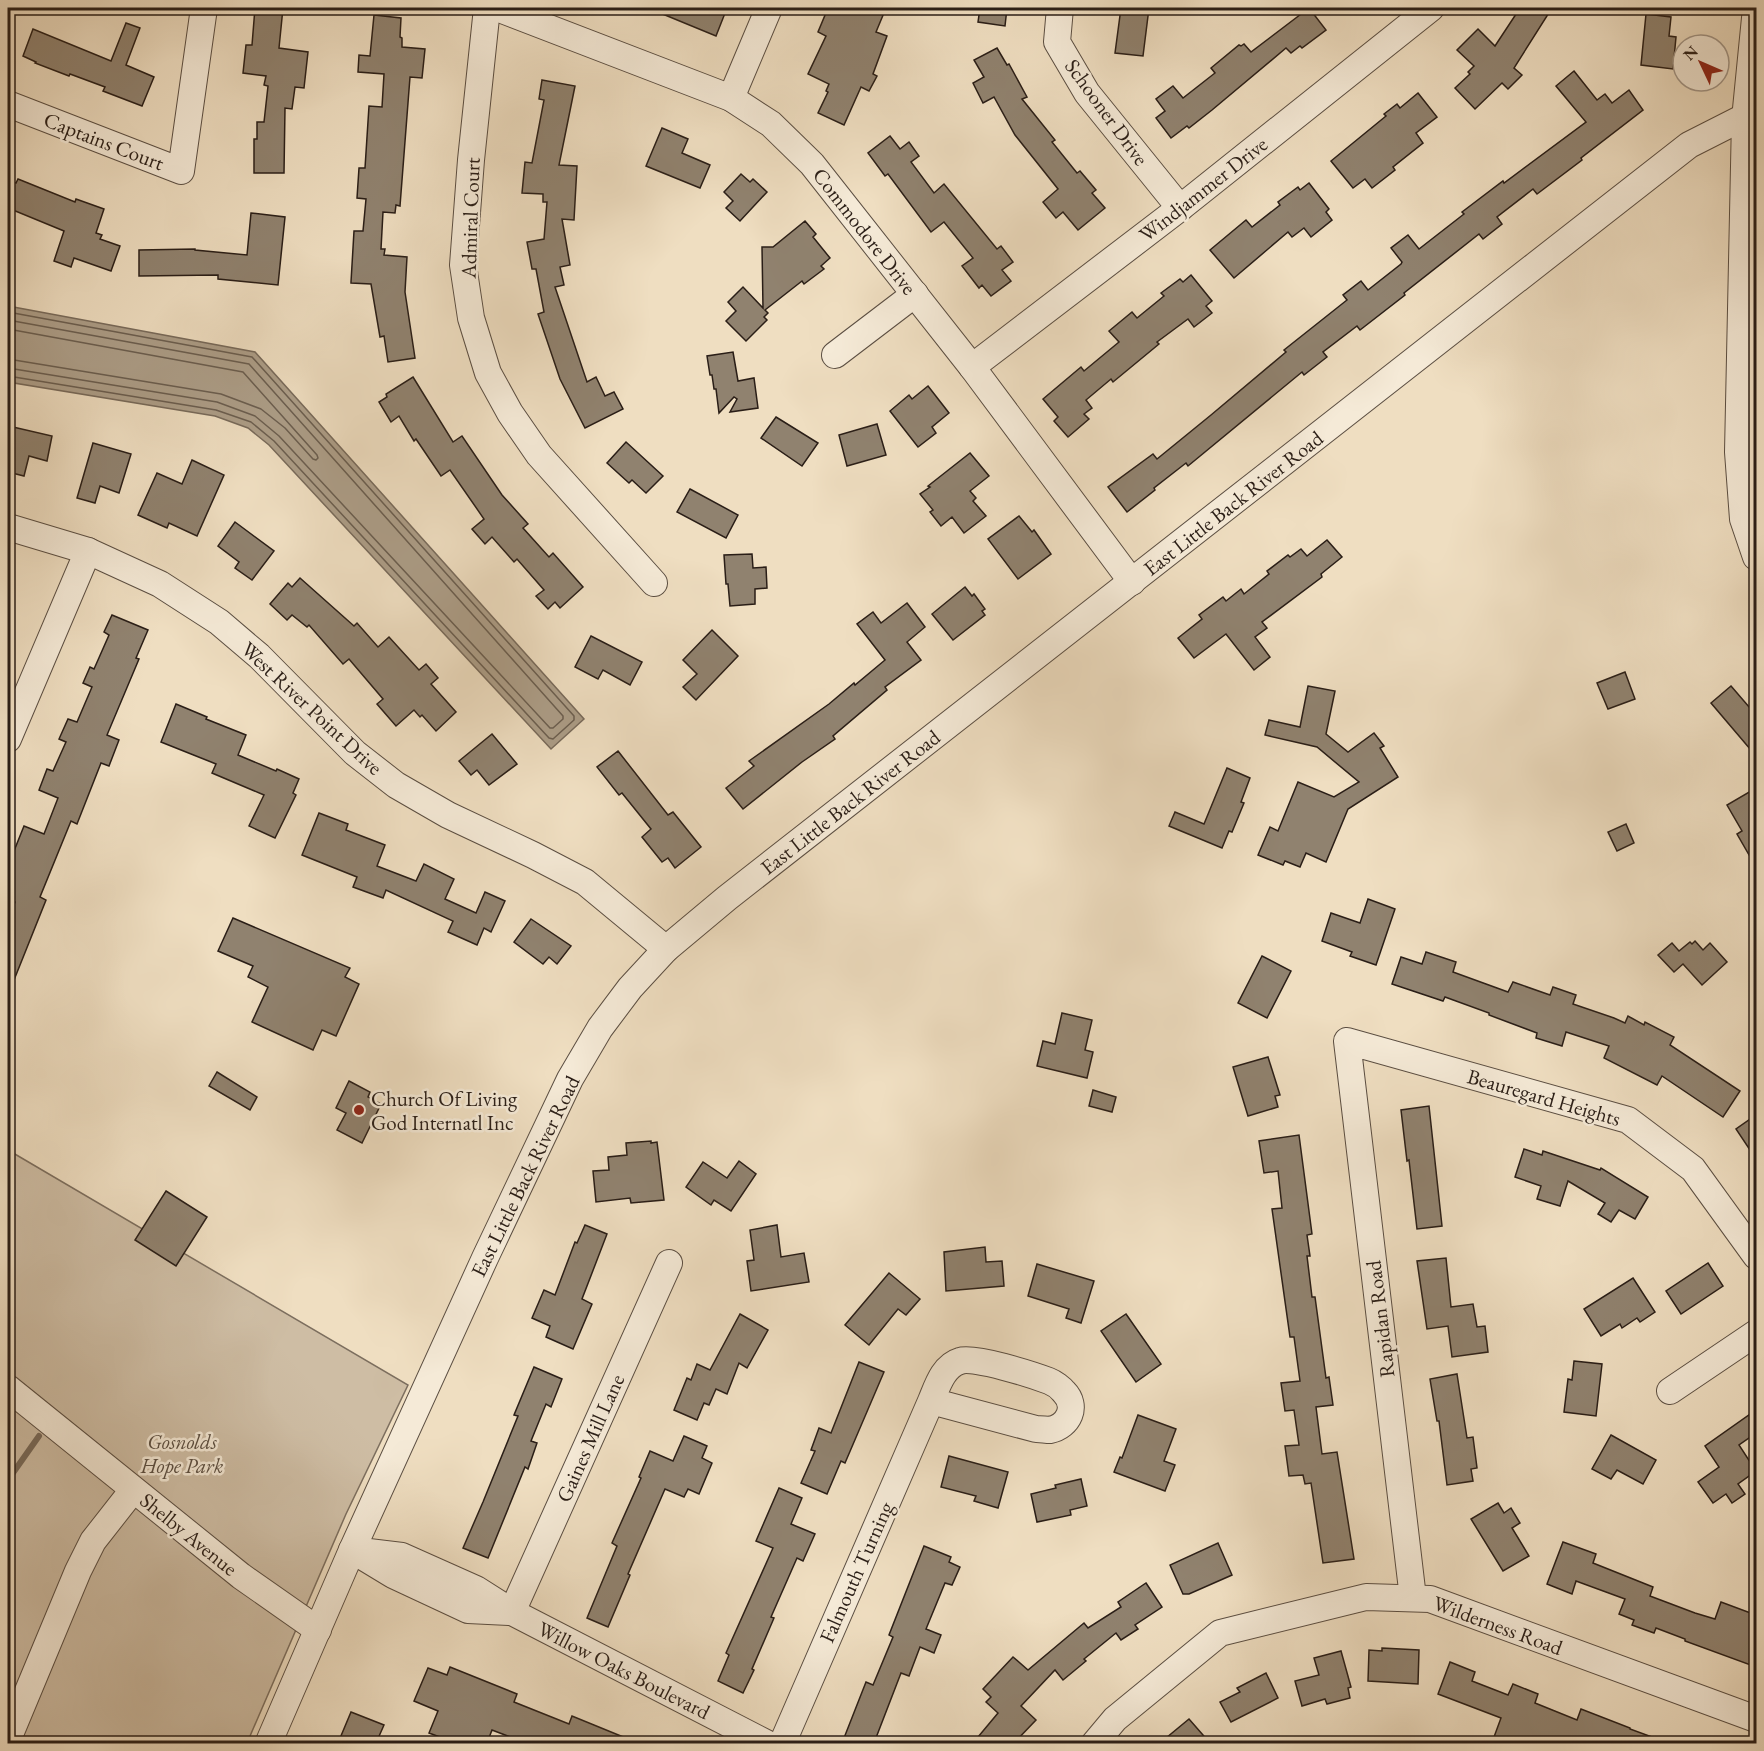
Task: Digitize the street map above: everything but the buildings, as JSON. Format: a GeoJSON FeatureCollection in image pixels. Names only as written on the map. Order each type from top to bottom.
{"type":"FeatureCollection","features":[{"type":"Feature","properties":{"kind":"street","name":"Captains Court"},"geometry":{"type":"LineString","coordinates":[[8,104],[181,171],[204,8]]}},
{"type":"Feature","properties":{"kind":"street","name":"Admiral Court"},"geometry":{"type":"LineString","coordinates":[[487,8],[463,265],[471,318],[488,373],[510,413],[538,455],[654,583]]}},
{"type":"Feature","properties":{"kind":"street","name":"Commodore Drive"},"geometry":{"type":"LineString","coordinates":[[497,8],[731,98],[771,123],[812,164],[915,294],[1132,582]]}},
{"type":"Feature","properties":{"kind":"street"},"geometry":{"type":"LineString","coordinates":[[731,98],[769,8]]}},
{"type":"Feature","properties":{"kind":"street","name":"Schooner Drive"},"geometry":{"type":"LineString","coordinates":[[1060,8],[1057,42],[1087,93],[1180,208]]}},
{"type":"Feature","properties":{"kind":"street","name":"Windjammer Drive"},"geometry":{"type":"LineString","coordinates":[[972,367],[1180,208],[1430,8]]}},
{"type":"Feature","properties":{"kind":"street"},"geometry":{"type":"LineString","coordinates":[[1756,8],[1738,452],[1743,519],[1756,557]]}},
{"type":"Feature","properties":{"kind":"street","name":"East Little Back River Road"},"geometry":{"type":"LineString","coordinates":[[268,1743],[352,1550],[570,1078],[600,1028],[630,988],[666,949],[726,898],[1689,145],[1753,119]]}},
{"type":"Feature","properties":{"kind":"street"},"geometry":{"type":"LineString","coordinates":[[835,355],[915,294]]}},
{"type":"Feature","properties":{"kind":"street","name":"West River Point Drive"},"geometry":{"type":"LineString","coordinates":[[8,527],[88,551],[160,584],[219,622],[259,656],[355,753],[396,785],[448,815],[585,882],[666,949]]}},
{"type":"Feature","properties":{"kind":"street"},"geometry":{"type":"LineString","coordinates":[[8,740],[88,551]]}},
{"type":"Feature","properties":{"kind":"street","name":"Beauregard Heights"},"geometry":{"type":"LineString","coordinates":[[1347,1041],[1628,1120],[1693,1169],[1756,1256]]}},
{"type":"Feature","properties":{"kind":"street","name":"Rapidan Road"},"geometry":{"type":"LineString","coordinates":[[1347,1041],[1413,1598]]}},
{"type":"Feature","properties":{"kind":"street","name":"Gaines Mill Lane"},"geometry":{"type":"LineString","coordinates":[[512,1612],[669,1263]]}},
{"type":"Feature","properties":{"kind":"street"},"geometry":{"type":"LineString","coordinates":[[1670,1391],[1756,1333]]}},
{"type":"Feature","properties":{"kind":"street","name":"Falmouth Turning"},"geometry":{"type":"LineString","coordinates":[[782,1743],[931,1401],[943,1375],[950,1367],[959,1361],[979,1360],[1052,1382],[1065,1392],[1071,1403],[1071,1414],[1062,1425],[1050,1430],[1036,1429],[931,1401]]}},
{"type":"Feature","properties":{"kind":"street","name":"Shelby Avenue"},"geometry":{"type":"LineString","coordinates":[[8,1388],[250,1584],[318,1630]]}},
{"type":"Feature","properties":{"kind":"street"},"geometry":{"type":"LineString","coordinates":[[8,1739],[78,1571],[93,1541],[133,1490]]}},
{"type":"Feature","properties":{"kind":"street","name":"Willow Oaks Boulevard"},"geometry":{"type":"LineString","coordinates":[[352,1550],[402,1557],[476,1589],[512,1612],[768,1743]]}},
{"type":"Feature","properties":{"kind":"street","name":"Wilderness Road"},"geometry":{"type":"LineString","coordinates":[[1094,1743],[1115,1719],[1220,1633],[1366,1597],[1430,1599],[1756,1719]]}},
{"type":"Feature","properties":{"kind":"green space","name":"Gosnolds Hope Park"},"geometry":{"type":"Polygon","coordinates":[[[8,1150],[408,1385],[346,1514],[247,1743],[8,1744],[8,1150]]]}},
{"type":"Feature","properties":{"kind":"water"},"geometry":{"type":"Polygon","coordinates":[[[8,306],[255,352],[584,719],[551,749],[269,445],[248,428],[215,416],[8,382],[8,306]]]}},
{"type":"Feature","properties":{"kind":"waterway"},"geometry":{"type":"LineString","coordinates":[[8,1480],[39,1436]]}},
{"type":"Feature","properties":{"kind":"place","name":"Church Of Living God Internatl Inc"},"geometry":{"type":"Point","coordinates":[359,1110]}}]}
